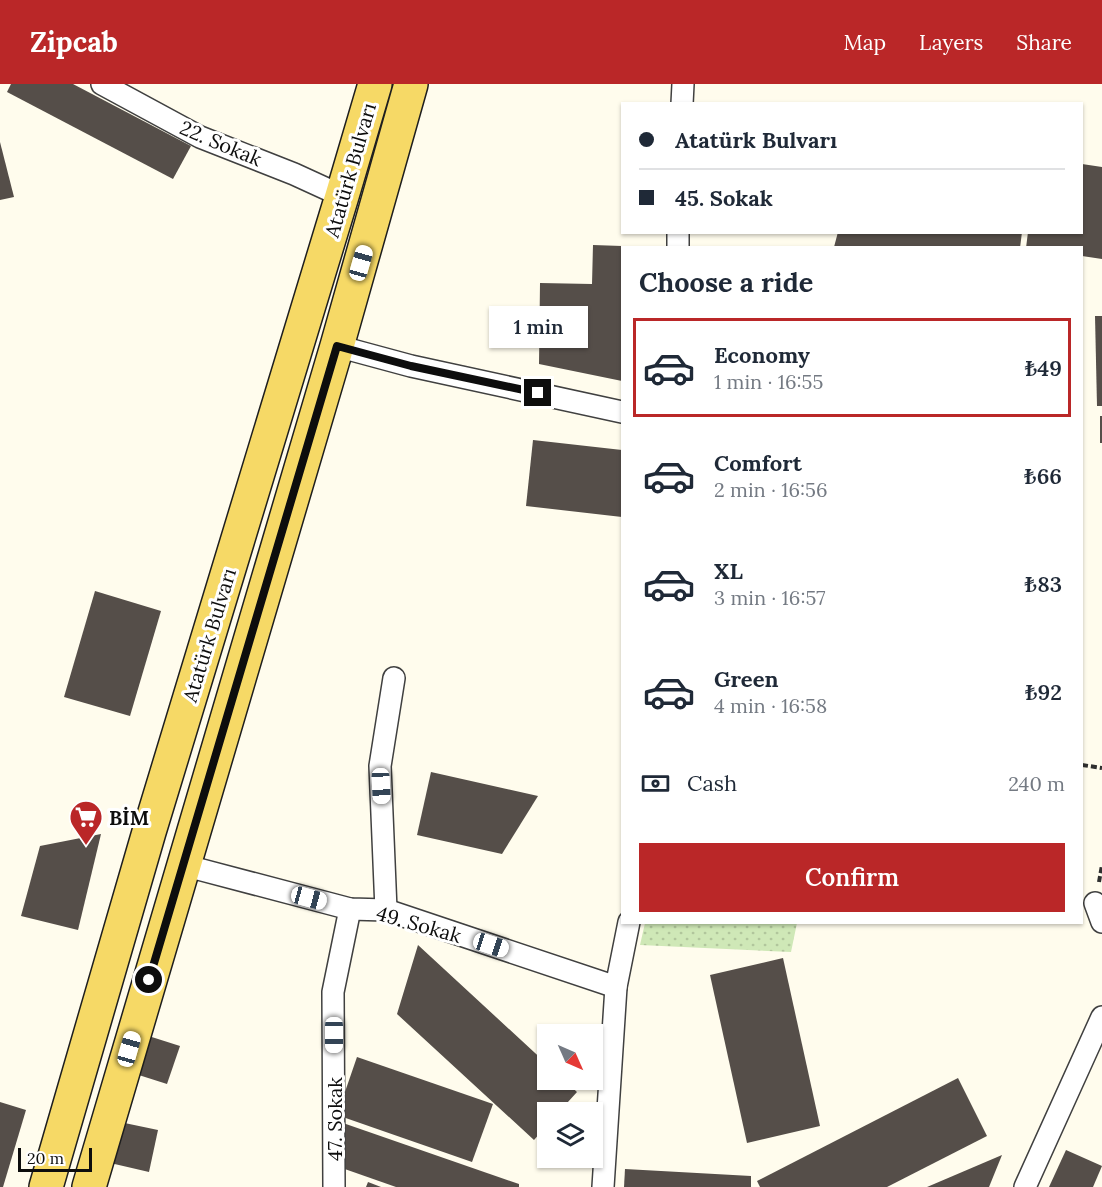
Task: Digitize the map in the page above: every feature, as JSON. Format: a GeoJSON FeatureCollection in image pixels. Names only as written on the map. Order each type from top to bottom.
{"type":"FeatureCollection","features":[{"type":"Feature","properties":{"kind":"main road","name":"Atatürk Bulvarı"},"geometry":{"type":"LineString","coordinates":[[46,1187],[149,832],[375,84]]}},
{"type":"Feature","properties":{"kind":"main road","name":"Atatürk Bulvarı"},"geometry":{"type":"LineString","coordinates":[[89,1187],[337,346],[411,84]]}},
{"type":"Feature","properties":{"kind":"street","name":"22. Sokak"},"geometry":{"type":"LineString","coordinates":[[102,84],[200,137],[294,174],[342,196]]}},
{"type":"Feature","properties":{"kind":"street"},"geometry":{"type":"LineString","coordinates":[[682,102],[683,84]]}},
{"type":"Feature","properties":{"kind":"street"},"geometry":{"type":"LineString","coordinates":[[337,346],[411,366],[621,412]]}},
{"type":"Feature","properties":{"kind":"street"},"geometry":{"type":"LineString","coordinates":[[386,910],[380,766],[394,678]]}},
{"type":"Feature","properties":{"kind":"street","name":"49. Sokak"},"geometry":{"type":"LineString","coordinates":[[183,865],[350,909],[386,910],[616,987]]}},
{"type":"Feature","properties":{"kind":"street","name":"47. Sokak"},"geometry":{"type":"LineString","coordinates":[[334,1187],[333,992],[350,909]]}},
{"type":"Feature","properties":{"kind":"street"},"geometry":{"type":"LineString","coordinates":[[603,1187],[616,987],[629,924]]}},
{"type":"Feature","properties":{"kind":"street"},"geometry":{"type":"LineString","coordinates":[[1024,1187],[1102,1017]]}},
{"type":"Feature","properties":{"kind":"path"},"geometry":{"type":"LineString","coordinates":[[1083,765],[1102,768]]}},
{"type":"Feature","properties":{"kind":"green space"},"geometry":{"type":"Polygon","coordinates":[[[645,924],[797,924],[791,952],[640,945],[645,924]]]}},
{"type":"Feature","properties":{"kind":"building"},"geometry":{"type":"Polygon","coordinates":[[[11,84],[73,84],[191,146],[173,179],[7,92],[11,84]]]}},
{"type":"Feature","properties":{"kind":"building"},"geometry":{"type":"Polygon","coordinates":[[[0,142],[14,197],[0,200],[0,142]]]}},
{"type":"Feature","properties":{"kind":"building"},"geometry":{"type":"Polygon","coordinates":[[[1083,164],[1102,167],[1102,259],[1083,256],[1083,246],[1026,246],[1028,234],[1083,234],[1083,164]]]}},
{"type":"Feature","properties":{"kind":"building"},"geometry":{"type":"Polygon","coordinates":[[[837,234],[1022,234],[1020,246],[834,246],[837,234]]]}},
{"type":"Feature","properties":{"kind":"building"},"geometry":{"type":"Polygon","coordinates":[[[593,245],[622,246],[621,381],[539,364],[540,283],[592,284],[593,245]]]}},
{"type":"Feature","properties":{"kind":"building"},"geometry":{"type":"Polygon","coordinates":[[[1095,316],[1102,316],[1102,406],[1097,406],[1095,316]]]}},
{"type":"Feature","properties":{"kind":"building"},"geometry":{"type":"Polygon","coordinates":[[[1100,416],[1102,416],[1102,443],[1100,443],[1100,416]]]}},
{"type":"Feature","properties":{"kind":"building"},"geometry":{"type":"Polygon","coordinates":[[[533,440],[621,450],[621,517],[526,506],[533,440]]]}},
{"type":"Feature","properties":{"kind":"building"},"geometry":{"type":"Polygon","coordinates":[[[95,591],[161,611],[130,716],[64,697],[95,591]]]}},
{"type":"Feature","properties":{"kind":"building"},"geometry":{"type":"Polygon","coordinates":[[[431,772],[538,796],[502,854],[417,835],[431,772]]]}},
{"type":"Feature","properties":{"kind":"building"},"geometry":{"type":"Polygon","coordinates":[[[101,834],[78,930],[21,916],[40,846],[101,834]]]}},
{"type":"Feature","properties":{"kind":"building"},"geometry":{"type":"Polygon","coordinates":[[[418,945],[537,1055],[537,1090],[575,1090],[577,1092],[568,1102],[537,1102],[537,1137],[534,1140],[397,1014],[418,945]]]}},
{"type":"Feature","properties":{"kind":"building"},"geometry":{"type":"Polygon","coordinates":[[[783,958],[820,1126],[747,1143],[710,975],[783,958]]]}},
{"type":"Feature","properties":{"kind":"building"},"geometry":{"type":"Polygon","coordinates":[[[136,1032],[180,1046],[167,1084],[123,1070],[136,1032]]]}},
{"type":"Feature","properties":{"kind":"building"},"geometry":{"type":"Polygon","coordinates":[[[357,1057],[493,1104],[472,1162],[337,1115],[357,1057]]]}},
{"type":"Feature","properties":{"kind":"building"},"geometry":{"type":"Polygon","coordinates":[[[958,1078],[987,1136],[887,1187],[760,1187],[757,1181],[958,1078]]]}},
{"type":"Feature","properties":{"kind":"building"},"geometry":{"type":"Polygon","coordinates":[[[0,1102],[26,1110],[3,1187],[0,1187],[0,1102]]]}},
{"type":"Feature","properties":{"kind":"building"},"geometry":{"type":"Polygon","coordinates":[[[115,1121],[158,1130],[149,1172],[106,1162],[115,1121]]]}},
{"type":"Feature","properties":{"kind":"building"},"geometry":{"type":"Polygon","coordinates":[[[343,1123],[519,1184],[519,1187],[396,1187],[339,1167],[343,1123]]]}},
{"type":"Feature","properties":{"kind":"building"},"geometry":{"type":"Polygon","coordinates":[[[1066,1150],[1102,1166],[1093,1187],[1049,1187],[1066,1150]]]}},
{"type":"Feature","properties":{"kind":"building"},"geometry":{"type":"Polygon","coordinates":[[[1002,1155],[989,1187],[927,1187],[1002,1155]]]}},
{"type":"Feature","properties":{"kind":"building"},"geometry":{"type":"Polygon","coordinates":[[[625,1169],[751,1176],[751,1187],[624,1187],[625,1169]]]}},
{"type":"Feature","properties":{"kind":"building"},"geometry":{"type":"Polygon","coordinates":[[[368,1182],[381,1187],[366,1187],[368,1182]]]}},
{"type":"Feature","properties":{"kind":"place","name":"BİM"},"geometry":{"type":"Point","coordinates":[86,846]}},
{"type":"Feature","properties":{"kind":"route"},"geometry":{"type":"LineString","coordinates":[[149,980],[337,346],[411,366],[538,393]]}}]}
